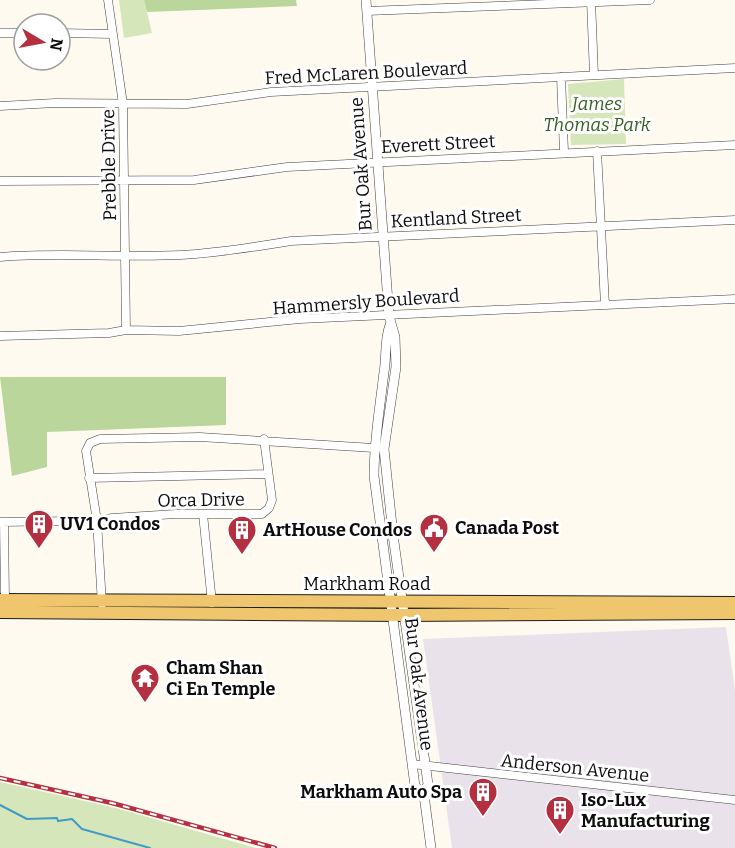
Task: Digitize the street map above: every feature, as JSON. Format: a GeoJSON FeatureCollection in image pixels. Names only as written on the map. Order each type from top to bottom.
{"type":"FeatureCollection","features":[{"type":"Feature","properties":{"kind":"main road","name":"Markham Road"},"geometry":{"type":"LineString","coordinates":[[102,608],[212,603],[397,601],[735,603]]}},
{"type":"Feature","properties":{"kind":"main road","name":"Markham Road"},"geometry":{"type":"LineString","coordinates":[[2,604],[399,615],[735,613]]}},
{"type":"Feature","properties":{"kind":"street","name":"Prebble Drive"},"geometry":{"type":"LineString","coordinates":[[108,0],[123,104],[126,180],[124,254],[126,330]]}},
{"type":"Feature","properties":{"kind":"street","name":"Bur Oak Avenue"},"geometry":{"type":"LineString","coordinates":[[366,0],[390,321],[395,337],[396,367],[384,449],[397,601]]}},
{"type":"Feature","properties":{"kind":"street"},"geometry":{"type":"LineString","coordinates":[[367,11],[650,0]]}},
{"type":"Feature","properties":{"kind":"street"},"geometry":{"type":"LineString","coordinates":[[591,1],[594,75]]}},
{"type":"Feature","properties":{"kind":"street"},"geometry":{"type":"LineString","coordinates":[[72,33],[112,34]]}},
{"type":"Feature","properties":{"kind":"street","name":"Fred McLaren Boulevard"},"geometry":{"type":"LineString","coordinates":[[0,106],[187,104],[271,92],[735,68]]}},
{"type":"Feature","properties":{"kind":"street"},"geometry":{"type":"LineString","coordinates":[[561,77],[564,152]]}},
{"type":"Feature","properties":{"kind":"street","name":"Everett Street"},"geometry":{"type":"LineString","coordinates":[[0,181],[194,180],[287,167],[735,145]]}},
{"type":"Feature","properties":{"kind":"street"},"geometry":{"type":"LineString","coordinates":[[597,151],[605,305]]}},
{"type":"Feature","properties":{"kind":"street","name":"Kentland Street"},"geometry":{"type":"LineString","coordinates":[[0,256],[200,254],[291,241],[735,220]]}},
{"type":"Feature","properties":{"kind":"street","name":"Hammersly Boulevard"},"geometry":{"type":"LineString","coordinates":[[0,336],[109,333],[126,330],[179,331],[300,319],[390,321],[441,311],[735,299]]}},
{"type":"Feature","properties":{"kind":"street","name":"Bur Oak Avenue"},"geometry":{"type":"LineString","coordinates":[[390,321],[386,336],[385,369],[374,448],[374,476],[428,784],[424,795],[431,848]]}},
{"type":"Feature","properties":{"kind":"street"},"geometry":{"type":"LineString","coordinates":[[102,608],[97,521],[88,478],[86,451],[90,443],[100,439],[200,436],[374,448]]}},
{"type":"Feature","properties":{"kind":"street"},"geometry":{"type":"LineString","coordinates":[[88,478],[268,474],[264,439]]}},
{"type":"Feature","properties":{"kind":"street","name":"Orca Drive"},"geometry":{"type":"LineString","coordinates":[[2,522],[71,521],[83,524],[97,521],[202,514],[262,514],[269,508],[272,500],[268,474]]}},
{"type":"Feature","properties":{"kind":"street"},"geometry":{"type":"LineString","coordinates":[[202,514],[212,603]]}},
{"type":"Feature","properties":{"kind":"street"},"geometry":{"type":"LineString","coordinates":[[2,522],[2,604]]}},
{"type":"Feature","properties":{"kind":"street","name":"Bur Oak Avenue"},"geometry":{"type":"LineString","coordinates":[[399,615],[415,786],[424,795]]}},
{"type":"Feature","properties":{"kind":"street","name":"Anderson Avenue"},"geometry":{"type":"LineString","coordinates":[[412,764],[735,801]]}},
{"type":"Feature","properties":{"kind":"shaded area"},"geometry":{"type":"Polygon","coordinates":[[[726,627],[735,690],[735,848],[452,848],[423,639],[726,627]]]}},
{"type":"Feature","properties":{"kind":"green space"},"geometry":{"type":"Polygon","coordinates":[[[119,0],[144,0],[152,33],[124,38],[119,0]]]}},
{"type":"Feature","properties":{"kind":"green space"},"geometry":{"type":"Polygon","coordinates":[[[144,0],[296,0],[297,6],[147,12],[144,0]]]}},
{"type":"Feature","properties":{"kind":"green space","name":"James Thomas Park"},"geometry":{"type":"Polygon","coordinates":[[[624,79],[626,144],[571,145],[568,84],[624,79]]]}},
{"type":"Feature","properties":{"kind":"green space"},"geometry":{"type":"Polygon","coordinates":[[[0,377],[226,377],[226,425],[47,432],[47,467],[12,476],[0,377]]]}},
{"type":"Feature","properties":{"kind":"green space"},"geometry":{"type":"Polygon","coordinates":[[[0,782],[116,808],[256,848],[0,848],[0,782]]]}},
{"type":"Feature","properties":{"kind":"waterway"},"geometry":{"type":"LineString","coordinates":[[0,805],[27,819],[57,818],[58,821],[72,819],[82,829],[150,848]]}},
{"type":"Feature","properties":{"kind":"railway"},"geometry":{"type":"LineString","coordinates":[[0,778],[112,803],[275,848]]}},
{"type":"Feature","properties":{"kind":"place","name":"UV1 Condos"},"geometry":{"type":"Point","coordinates":[39,550]}},
{"type":"Feature","properties":{"kind":"place","name":"Canada Post"},"geometry":{"type":"Point","coordinates":[434,554]}},
{"type":"Feature","properties":{"kind":"place","name":"ArtHouse Condos"},"geometry":{"type":"Point","coordinates":[242,556]}},
{"type":"Feature","properties":{"kind":"place","name":"Cham Shan Ci En Temple"},"geometry":{"type":"Point","coordinates":[145,704]}},
{"type":"Feature","properties":{"kind":"place","name":"Markham Auto Spa"},"geometry":{"type":"Point","coordinates":[483,818]}},
{"type":"Feature","properties":{"kind":"place","name":"Iso-Lux Manufacturing"},"geometry":{"type":"Point","coordinates":[560,836]}}]}
